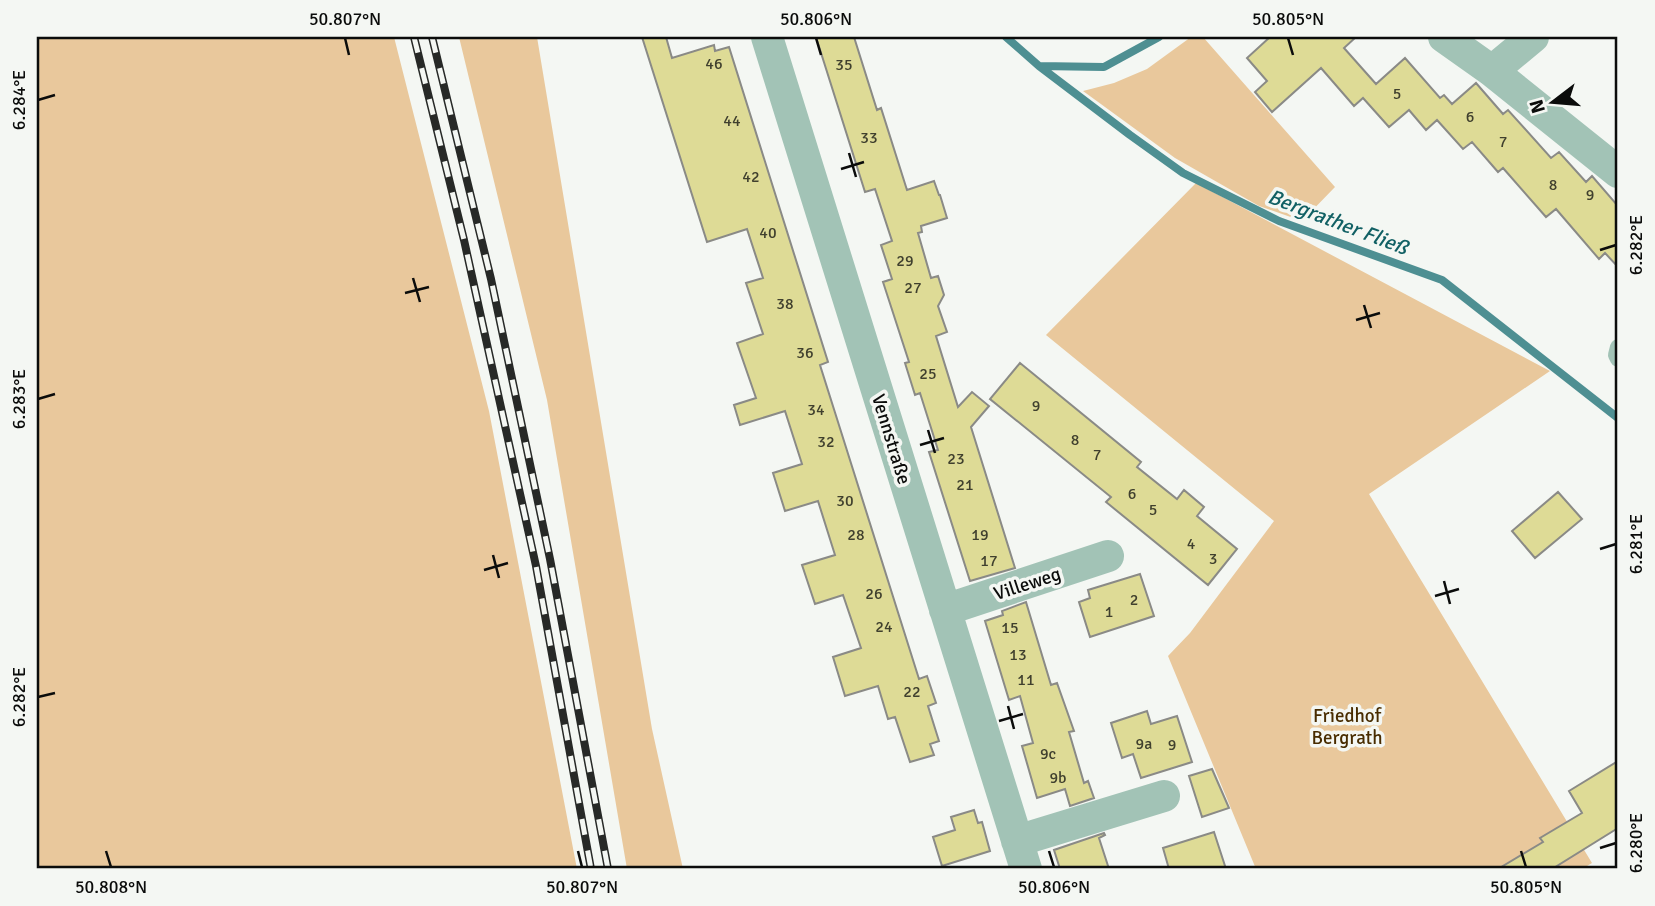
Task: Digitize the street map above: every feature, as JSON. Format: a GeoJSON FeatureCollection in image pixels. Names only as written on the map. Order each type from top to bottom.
{"type":"FeatureCollection","features":[{"type":"Feature","properties":{"kind":"street","name":"Vennstraße"},"geometry":{"type":"LineString","coordinates":[[767,37],[1021,855],[1164,796]]}},
{"type":"Feature","properties":{"kind":"street"},"geometry":{"type":"LineString","coordinates":[[1444,37],[1492,71],[1618,173]]}},
{"type":"Feature","properties":{"kind":"street"},"geometry":{"type":"LineString","coordinates":[[1492,71],[1533,37]]}},
{"type":"Feature","properties":{"kind":"street","name":"Villeweg"},"geometry":{"type":"LineString","coordinates":[[945,610],[1108,556]]}},
{"type":"Feature","properties":{"kind":"lane"},"geometry":{"type":"LineString","coordinates":[[1618,347],[1618,359]]}},
{"type":"Feature","properties":{"kind":"green space"},"geometry":{"type":"Polygon","coordinates":[[[37,37],[394,37],[489,411],[577,869],[37,869],[37,37]]]}},
{"type":"Feature","properties":{"kind":"green space"},"geometry":{"type":"Polygon","coordinates":[[[459,37],[537,37],[652,729],[683,869],[627,869],[547,400],[459,37]]]}},
{"type":"Feature","properties":{"kind":"green space"},"geometry":{"type":"Polygon","coordinates":[[[1191,37],[1203,37],[1335,187],[1302,221],[1259,206],[1175,158],[1083,91],[1114,83],[1147,69],[1191,37]]]}},
{"type":"Feature","properties":{"kind":"green space","name":"Friedhof Bergrath"},"geometry":{"type":"Polygon","coordinates":[[[1196,183],[1550,371],[1369,494],[1592,863],[1582,869],[1256,869],[1168,656],[1190,633],[1274,521],[1046,335],[1196,183]]]}},
{"type":"Feature","properties":{"kind":"building"},"geometry":{"type":"Polygon","coordinates":[[[642,37],[666,37],[672,58],[714,45],[715,51],[729,47],[828,362],[820,365],[919,679],[927,676],[936,703],[928,706],[939,741],[930,744],[934,755],[910,762],[895,717],[888,719],[878,686],[845,696],[833,657],[861,648],[843,595],[815,604],[802,565],[835,555],[818,501],[785,511],[773,473],[802,464],[785,411],[740,425],[734,405],[756,398],[737,343],[763,334],[746,283],[763,278],[747,229],[707,242],[642,37]]]}},
{"type":"Feature","properties":{"kind":"building"},"geometry":{"type":"Polygon","coordinates":[[[816,37],[854,37],[877,110],[881,108],[907,190],[934,181],[940,195],[947,218],[921,226],[922,232],[918,233],[931,278],[938,276],[944,295],[938,306],[947,332],[936,336],[958,407],[972,392],[989,406],[971,427],[1015,568],[970,581],[929,452],[938,450],[920,393],[915,395],[905,363],[909,362],[883,282],[892,279],[881,245],[892,241],[875,189],[865,192],[816,37]]]}},
{"type":"Feature","properties":{"kind":"building"},"geometry":{"type":"Polygon","coordinates":[[[1270,37],[1356,37],[1344,48],[1376,84],[1405,58],[1440,98],[1444,95],[1452,104],[1476,83],[1503,114],[1508,110],[1551,158],[1559,152],[1586,182],[1592,176],[1618,206],[1618,267],[1605,253],[1599,259],[1556,209],[1546,217],[1503,168],[1498,172],[1472,142],[1463,149],[1437,120],[1426,130],[1409,110],[1389,127],[1363,98],[1354,106],[1321,68],[1272,112],[1255,92],[1267,81],[1247,58],[1270,37]]]}},
{"type":"Feature","properties":{"kind":"building"},"geometry":{"type":"Polygon","coordinates":[[[1020,363],[1141,462],[1137,467],[1177,499],[1184,490],[1204,507],[1197,516],[1237,549],[1208,585],[1106,502],[1111,497],[990,399],[1020,363]]]}},
{"type":"Feature","properties":{"kind":"building"},"geometry":{"type":"Polygon","coordinates":[[[1558,492],[1582,519],[1535,558],[1512,531],[1558,492]]]}},
{"type":"Feature","properties":{"kind":"building"},"geometry":{"type":"Polygon","coordinates":[[[1140,574],[1154,616],[1090,637],[1079,602],[1090,598],[1088,590],[1140,574]]]}},
{"type":"Feature","properties":{"kind":"building"},"geometry":{"type":"Polygon","coordinates":[[[1026,602],[1051,685],[1057,683],[1074,731],[1069,732],[1084,783],[1088,781],[1094,798],[1070,806],[1065,789],[1037,798],[1022,746],[1033,743],[1020,696],[1009,700],[985,621],[1003,615],[1002,611],[1026,602]]]}},
{"type":"Feature","properties":{"kind":"building"},"geometry":{"type":"Polygon","coordinates":[[[1147,711],[1151,724],[1177,716],[1192,762],[1141,778],[1133,754],[1122,758],[1111,723],[1147,711]]]}},
{"type":"Feature","properties":{"kind":"building"},"geometry":{"type":"Polygon","coordinates":[[[1618,761],[1618,828],[1552,869],[1498,869],[1543,842],[1540,838],[1582,813],[1569,791],[1618,761]]]}},
{"type":"Feature","properties":{"kind":"building"},"geometry":{"type":"Polygon","coordinates":[[[1212,769],[1229,808],[1202,817],[1189,776],[1212,769]]]}},
{"type":"Feature","properties":{"kind":"building"},"geometry":{"type":"Polygon","coordinates":[[[974,810],[978,823],[982,822],[990,851],[942,866],[933,837],[955,830],[951,817],[974,810]]]}},
{"type":"Feature","properties":{"kind":"building"},"geometry":{"type":"Polygon","coordinates":[[[1214,832],[1226,869],[1169,869],[1163,848],[1214,832]]]}},
{"type":"Feature","properties":{"kind":"building"},"geometry":{"type":"Polygon","coordinates":[[[1104,833],[1105,835],[1099,838],[1109,869],[1060,869],[1054,850],[1104,833]]]}},
{"type":"Feature","properties":{"kind":"waterway"},"geometry":{"type":"LineString","coordinates":[[1006,37],[1039,66],[1104,67],[1159,37]]}},
{"type":"Feature","properties":{"kind":"waterway","name":"Bergrather Fließ"},"geometry":{"type":"LineString","coordinates":[[1039,66],[1183,173],[1279,221],[1442,280],[1618,418]]}},
{"type":"Feature","properties":{"kind":"railway"},"geometry":{"type":"LineString","coordinates":[[414,37],[464,240],[536,566],[591,869]]}},
{"type":"Feature","properties":{"kind":"railway"},"geometry":{"type":"LineString","coordinates":[[432,37],[491,279],[550,559],[608,869]]}}]}
